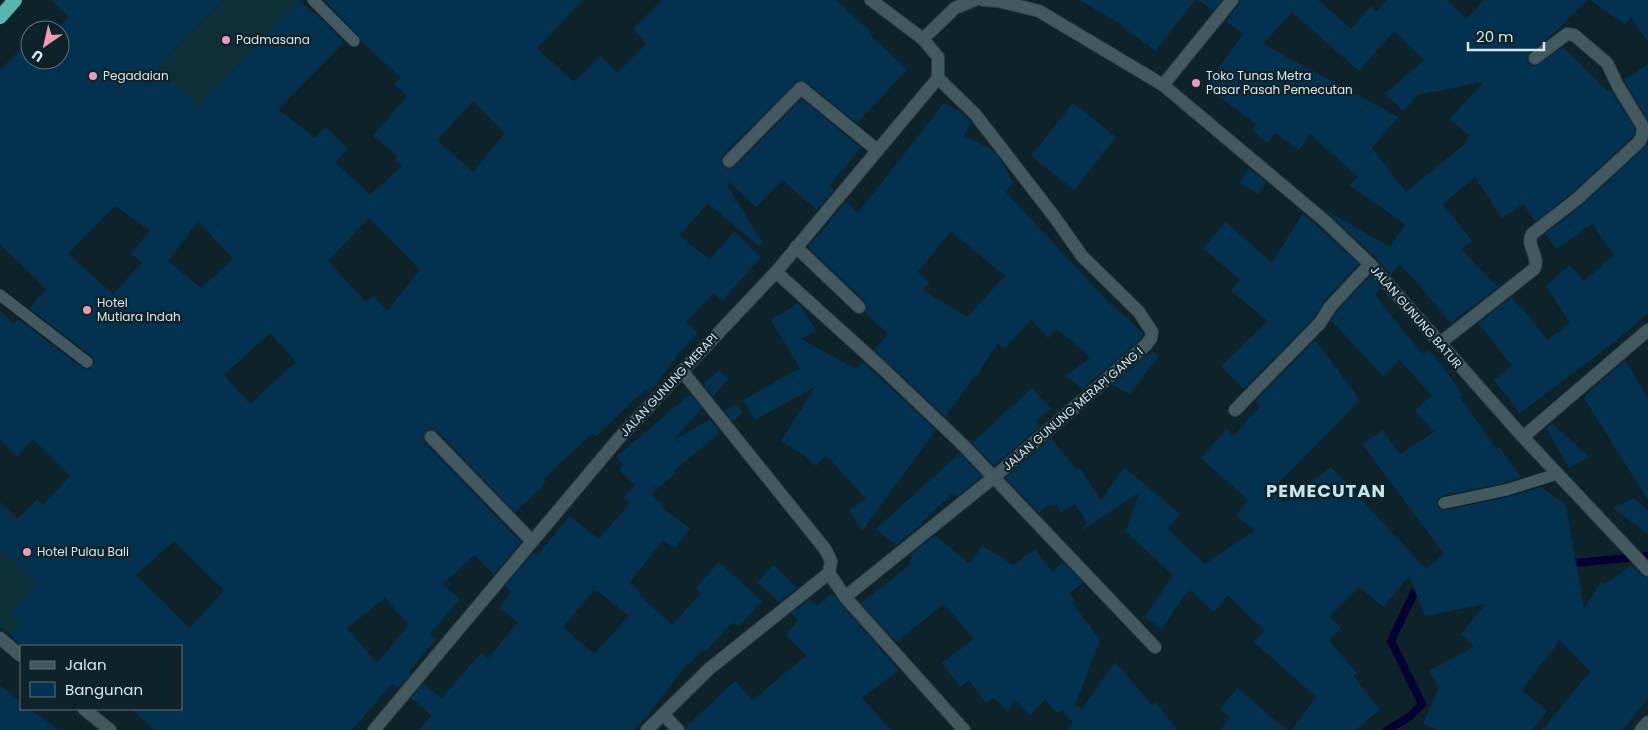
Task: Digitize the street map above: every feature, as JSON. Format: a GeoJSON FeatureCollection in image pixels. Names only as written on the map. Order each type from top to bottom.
{"type":"FeatureCollection","features":[{"type":"Feature","properties":{"kind":"highway"},"geometry":{"type":"LineString","coordinates":[[0,17],[16,0]]}},
{"type":"Feature","properties":{"kind":"street"},"geometry":{"type":"LineString","coordinates":[[871,0],[923,39],[938,57],[938,78]]}},
{"type":"Feature","properties":{"kind":"street"},"geometry":{"type":"LineString","coordinates":[[923,39],[956,8],[976,0]]}},
{"type":"Feature","properties":{"kind":"street","name":"JALAN GUNUNG BATUR"},"geometry":{"type":"LineString","coordinates":[[983,0],[998,1],[1039,11],[1163,85],[1325,221],[1370,264],[1460,368],[1648,570]]}},
{"type":"Feature","properties":{"kind":"street"},"geometry":{"type":"LineString","coordinates":[[1163,85],[1232,0]]}},
{"type":"Feature","properties":{"kind":"street"},"geometry":{"type":"LineString","coordinates":[[1440,343],[1534,269],[1536,261],[1529,239],[1532,234],[1596,183],[1639,142],[1642,136],[1643,127],[1618,86],[1607,63],[1574,35],[1567,34],[1535,58]]}},
{"type":"Feature","properties":{"kind":"street","name":"JALAN GUNUNG MERAPI"},"geometry":{"type":"LineString","coordinates":[[374,730],[618,438],[776,272],[938,78]]}},
{"type":"Feature","properties":{"kind":"street","name":"JALAN GUNUNG MERAPI GANG I"},"geometry":{"type":"LineString","coordinates":[[845,597],[993,478],[1146,346],[1151,338],[1152,332],[1138,312],[1082,256],[1053,215],[975,114],[938,78]]}},
{"type":"Feature","properties":{"kind":"street"},"geometry":{"type":"LineString","coordinates":[[728,160],[801,88],[877,150]]}},
{"type":"Feature","properties":{"kind":"street"},"geometry":{"type":"LineString","coordinates":[[796,247],[859,307]]}},
{"type":"Feature","properties":{"kind":"street"},"geometry":{"type":"LineString","coordinates":[[1235,410],[1320,323],[1330,306],[1370,264]]}},
{"type":"Feature","properties":{"kind":"street"},"geometry":{"type":"LineString","coordinates":[[776,272],[941,423],[1155,647]]}},
{"type":"Feature","properties":{"kind":"street"},"geometry":{"type":"LineString","coordinates":[[1523,437],[1648,330]]}},
{"type":"Feature","properties":{"kind":"street"},"geometry":{"type":"LineString","coordinates":[[647,730],[710,669],[829,573],[831,562],[825,549],[682,371]]}},
{"type":"Feature","properties":{"kind":"street"},"geometry":{"type":"LineString","coordinates":[[431,437],[532,541]]}},
{"type":"Feature","properties":{"kind":"street"},"geometry":{"type":"LineString","coordinates":[[829,573],[845,597],[964,730]]}},
{"type":"Feature","properties":{"kind":"street"},"geometry":{"type":"LineString","coordinates":[[0,638],[20,655]]}},
{"type":"Feature","properties":{"kind":"street"},"geometry":{"type":"LineString","coordinates":[[85,710],[110,730]]}},
{"type":"Feature","properties":{"kind":"street"},"geometry":{"type":"LineString","coordinates":[[663,714],[678,730]]}},
{"type":"Feature","properties":{"kind":"street"},"geometry":{"type":"LineString","coordinates":[[1641,730],[1648,722]]}},
{"type":"Feature","properties":{"kind":"lane"},"geometry":{"type":"LineString","coordinates":[[313,0],[354,41]]}},
{"type":"Feature","properties":{"kind":"lane"},"geometry":{"type":"LineString","coordinates":[[0,295],[88,362]]}},
{"type":"Feature","properties":{"kind":"lane"},"geometry":{"type":"LineString","coordinates":[[1444,503],[1506,490],[1557,474]]}},
{"type":"Feature","properties":{"kind":"shaded area"},"geometry":{"type":"Polygon","coordinates":[[[223,0],[299,0],[343,43],[230,157],[139,85],[223,0]]]}},
{"type":"Feature","properties":{"kind":"shaded area","name":"Hotel Pulau Bali"},"geometry":{"type":"Polygon","coordinates":[[[0,502],[109,603],[73,645],[21,645],[0,627],[0,502]]]}},
{"type":"Feature","properties":{"kind":"building"},"geometry":{"type":"Polygon","coordinates":[[[51,0],[223,0],[158,66],[198,106],[299,0],[344,42],[278,109],[315,138],[325,127],[348,149],[335,162],[370,195],[402,166],[394,159],[397,156],[373,136],[407,96],[394,84],[401,78],[361,41],[359,36],[325,0],[583,0],[537,48],[574,82],[601,56],[617,73],[647,43],[633,29],[662,0],[836,0],[871,32],[869,34],[907,70],[857,123],[806,82],[798,80],[723,155],[721,159],[723,166],[727,169],[734,167],[802,99],[861,148],[829,186],[834,190],[817,210],[782,180],[756,207],[730,182],[727,185],[763,244],[759,246],[708,203],[679,236],[710,259],[734,232],[761,257],[722,301],[714,293],[686,322],[698,333],[681,351],[649,393],[645,390],[596,436],[593,433],[543,479],[546,483],[515,512],[437,431],[430,429],[425,432],[423,438],[425,443],[521,542],[494,575],[474,555],[443,584],[460,600],[430,634],[436,639],[409,672],[411,674],[398,688],[392,684],[352,730],[154,730],[132,710],[182,710],[182,645],[21,645],[10,636],[21,624],[10,614],[37,583],[0,549],[0,509],[15,522],[37,499],[43,505],[70,476],[33,439],[17,456],[0,439],[0,310],[14,324],[18,319],[83,368],[90,369],[94,362],[92,356],[29,308],[46,289],[0,244],[0,70],[20,50],[20,70],[70,70],[70,20],[66,20],[69,17],[51,0]],[[473,101],[437,140],[473,172],[505,133],[473,101]],[[115,206],[68,254],[113,294],[142,263],[131,253],[150,231],[115,206]],[[369,218],[328,261],[366,302],[373,296],[387,311],[420,270],[369,218]],[[198,221],[168,261],[201,288],[233,259],[198,221]],[[270,333],[224,375],[250,404],[296,362],[270,333]],[[174,541],[136,575],[190,628],[224,590],[174,541]],[[385,598],[347,628],[377,663],[409,625],[385,598]]]}},
{"type":"Feature","properties":{"kind":"building"},"geometry":{"type":"Polygon","coordinates":[[[1079,0],[1195,0],[1155,51],[1117,22],[1079,0]]]}},
{"type":"Feature","properties":{"kind":"building"},"geometry":{"type":"Polygon","coordinates":[[[1198,0],[1222,0],[1213,11],[1198,0]]]}},
{"type":"Feature","properties":{"kind":"building"},"geometry":{"type":"Polygon","coordinates":[[[1240,0],[1318,0],[1351,29],[1371,6],[1377,12],[1386,0],[1447,0],[1467,19],[1484,0],[1587,0],[1552,35],[1530,52],[1527,59],[1531,65],[1536,66],[1563,47],[1607,91],[1610,89],[1635,129],[1634,134],[1572,193],[1536,221],[1523,204],[1502,218],[1475,177],[1443,204],[1472,241],[1461,249],[1498,287],[1451,323],[1399,264],[1391,275],[1376,258],[1324,209],[1390,247],[1405,224],[1349,185],[1358,177],[1310,134],[1299,150],[1275,133],[1268,143],[1252,130],[1256,124],[1205,86],[1243,34],[1226,21],[1240,0]],[[1292,12],[1263,44],[1398,117],[1372,148],[1406,192],[1467,142],[1465,141],[1470,136],[1450,119],[1483,82],[1417,95],[1404,111],[1385,94],[1424,60],[1394,31],[1359,71],[1292,12]]]}},
{"type":"Feature","properties":{"kind":"building"},"geometry":{"type":"Polygon","coordinates":[[[1590,0],[1648,0],[1648,42],[1631,17],[1626,25],[1590,0]]]}},
{"type":"Feature","properties":{"kind":"building"},"geometry":{"type":"Polygon","coordinates":[[[1648,64],[1648,120],[1624,80],[1648,64]]]}},
{"type":"Feature","properties":{"kind":"building"},"geometry":{"type":"Polygon","coordinates":[[[944,103],[961,112],[971,122],[964,136],[992,149],[1003,163],[1013,183],[1005,191],[1110,304],[1129,319],[1143,334],[1140,340],[1095,376],[1083,389],[1066,376],[1091,357],[1057,329],[1048,338],[1031,320],[1004,349],[998,343],[975,378],[945,417],[874,350],[888,334],[865,312],[867,305],[865,301],[808,247],[846,201],[858,213],[944,103]],[[951,231],[918,272],[930,283],[923,290],[967,317],[1005,276],[951,231]]]}},
{"type":"Feature","properties":{"kind":"building"},"geometry":{"type":"Polygon","coordinates":[[[1073,103],[1116,137],[1074,190],[1031,156],[1073,103]]]}},
{"type":"Feature","properties":{"kind":"building"},"geometry":{"type":"Polygon","coordinates":[[[1648,142],[1648,313],[1617,340],[1520,413],[1494,380],[1512,366],[1478,323],[1512,297],[1547,340],[1570,323],[1546,286],[1570,265],[1584,281],[1614,255],[1592,224],[1557,249],[1545,234],[1582,205],[1644,148],[1648,142]]]}},
{"type":"Feature","properties":{"kind":"building"},"geometry":{"type":"Polygon","coordinates":[[[1249,168],[1266,182],[1258,194],[1240,183],[1249,168]]]}},
{"type":"Feature","properties":{"kind":"building"},"geometry":{"type":"Polygon","coordinates":[[[1303,213],[1359,264],[1324,301],[1314,318],[1244,389],[1221,366],[1268,321],[1231,291],[1240,280],[1203,248],[1226,222],[1272,263],[1303,213]]]}},
{"type":"Feature","properties":{"kind":"building"},"geometry":{"type":"Polygon","coordinates":[[[1370,276],[1380,288],[1375,295],[1423,355],[1428,350],[1438,360],[1463,395],[1460,397],[1496,449],[1499,447],[1521,477],[1504,483],[1442,496],[1437,501],[1439,508],[1446,510],[1508,497],[1542,487],[1566,505],[1584,609],[1601,582],[1605,584],[1632,565],[1642,576],[1648,578],[1648,699],[1622,730],[1542,730],[1590,672],[1560,640],[1522,690],[1547,711],[1532,730],[1437,730],[1423,724],[1439,688],[1429,671],[1475,646],[1461,635],[1485,604],[1425,616],[1409,576],[1383,607],[1359,587],[1329,617],[1341,628],[1329,641],[1357,673],[1353,676],[1380,709],[1356,730],[1292,730],[1316,697],[1254,642],[1265,631],[1228,595],[1214,612],[1189,589],[1162,629],[1145,617],[1173,575],[1126,532],[1140,492],[1081,531],[1087,522],[1075,504],[1061,512],[1056,503],[1052,507],[1049,504],[1039,513],[1005,478],[1051,438],[1077,470],[1080,468],[1101,501],[1124,467],[1180,514],[1167,529],[1205,564],[1255,530],[1236,516],[1248,500],[1201,458],[1227,429],[1234,436],[1260,406],[1255,401],[1315,340],[1360,400],[1272,490],[1284,503],[1331,467],[1426,569],[1444,554],[1362,444],[1382,430],[1400,454],[1434,432],[1415,411],[1432,395],[1399,360],[1383,376],[1331,320],[1336,312],[1370,276]]]}},
{"type":"Feature","properties":{"kind":"building"},"geometry":{"type":"Polygon","coordinates":[[[798,303],[816,330],[801,339],[856,369],[863,362],[936,430],[862,531],[849,510],[866,499],[826,455],[816,466],[804,455],[781,441],[815,387],[755,420],[743,400],[800,368],[771,320],[798,303]]]}},
{"type":"Feature","properties":{"kind":"building"},"geometry":{"type":"Polygon","coordinates":[[[1152,351],[1159,356],[1130,394],[1112,385],[1152,351]]]}},
{"type":"Feature","properties":{"kind":"building"},"geometry":{"type":"Polygon","coordinates":[[[1625,360],[1648,399],[1648,500],[1584,398],[1625,360]]]}},
{"type":"Feature","properties":{"kind":"building"},"geometry":{"type":"Polygon","coordinates":[[[719,370],[728,379],[713,396],[703,384],[719,370]]]}},
{"type":"Feature","properties":{"kind":"building"},"geometry":{"type":"Polygon","coordinates":[[[1032,388],[1051,408],[1036,421],[1040,426],[994,466],[972,443],[1032,388]]]}},
{"type":"Feature","properties":{"kind":"building"},"geometry":{"type":"Polygon","coordinates":[[[690,394],[702,408],[673,441],[710,419],[720,432],[674,471],[676,473],[651,494],[665,507],[663,509],[690,528],[675,548],[663,540],[629,583],[641,593],[639,595],[672,625],[701,593],[696,588],[719,562],[762,601],[739,626],[733,622],[706,651],[703,649],[688,666],[687,664],[634,730],[419,730],[431,716],[411,698],[423,684],[442,698],[481,653],[488,659],[518,622],[499,608],[511,591],[505,586],[534,552],[538,555],[569,516],[599,539],[630,503],[624,498],[635,485],[619,470],[624,465],[616,457],[690,394]],[[595,589],[563,627],[594,654],[629,616],[595,589]]]}},
{"type":"Feature","properties":{"kind":"building"},"geometry":{"type":"Polygon","coordinates":[[[737,404],[743,413],[733,421],[724,411],[737,404]]]}},
{"type":"Feature","properties":{"kind":"building"},"geometry":{"type":"Polygon","coordinates":[[[1552,423],[1589,457],[1569,468],[1546,428],[1552,423]]]}},
{"type":"Feature","properties":{"kind":"building"},"geometry":{"type":"Polygon","coordinates":[[[960,453],[982,476],[956,497],[953,493],[922,524],[896,545],[876,529],[960,453]]]}},
{"type":"Feature","properties":{"kind":"building"},"geometry":{"type":"Polygon","coordinates":[[[1634,498],[1648,511],[1648,534],[1613,508],[1634,498]]]}},
{"type":"Feature","properties":{"kind":"building"},"geometry":{"type":"Polygon","coordinates":[[[935,535],[970,564],[982,545],[1013,565],[1035,549],[1052,572],[1063,562],[1083,583],[1069,594],[1075,601],[1072,603],[1100,640],[1075,705],[1082,709],[1115,662],[1152,705],[1156,702],[1177,730],[1068,730],[1073,723],[1062,709],[1057,713],[1045,699],[1030,715],[1014,700],[1009,711],[993,698],[986,703],[969,680],[960,687],[942,663],[974,639],[944,604],[896,642],[861,603],[911,564],[909,562],[912,558],[909,556],[935,535]]]}},
{"type":"Feature","properties":{"kind":"building"},"geometry":{"type":"Polygon","coordinates":[[[773,565],[798,588],[779,602],[757,582],[773,565]]]}},
{"type":"Feature","properties":{"kind":"building"},"geometry":{"type":"Polygon","coordinates":[[[832,593],[899,670],[862,698],[891,730],[686,730],[686,727],[735,681],[753,700],[806,656],[785,634],[799,621],[791,613],[810,599],[817,606],[832,593]]]}},
{"type":"Feature","properties":{"kind":"building"},"geometry":{"type":"Polygon","coordinates":[[[0,685],[20,701],[20,710],[31,710],[58,730],[0,730],[0,685]]]}},
{"type":"Feature","properties":{"kind":"building"},"geometry":{"type":"Polygon","coordinates":[[[1237,688],[1287,730],[1221,730],[1230,717],[1220,709],[1237,688]]]}},
{"type":"Feature","properties":{"kind":"waterway"},"geometry":{"type":"LineString","coordinates":[[1566,564],[1648,556]]}},
{"type":"Feature","properties":{"kind":"waterway"},"geometry":{"type":"LineString","coordinates":[[1387,730],[1408,718],[1422,704],[1391,641],[1414,593],[1423,589]]}},
{"type":"Feature","properties":{"kind":"place","name":"Padmasana"},"geometry":{"type":"Point","coordinates":[226,40]}},
{"type":"Feature","properties":{"kind":"place","name":"Pegadaian"},"geometry":{"type":"Point","coordinates":[93,76]}},
{"type":"Feature","properties":{"kind":"place","name":"Toko Tunas Metra Pasar Pasah Pemecutan"},"geometry":{"type":"Point","coordinates":[1196,83]}},
{"type":"Feature","properties":{"kind":"place","name":"Hotel Mutiara Indah"},"geometry":{"type":"Point","coordinates":[87,310]}},
{"type":"Feature","properties":{"kind":"place","name":"Hotel Pulau Bali"},"geometry":{"type":"Point","coordinates":[27,552]}},
{"type":"Feature","properties":{"kind":"district","name":"PEMECUTAN"},"geometry":{"type":"Point","coordinates":[1326,491]}}]}
